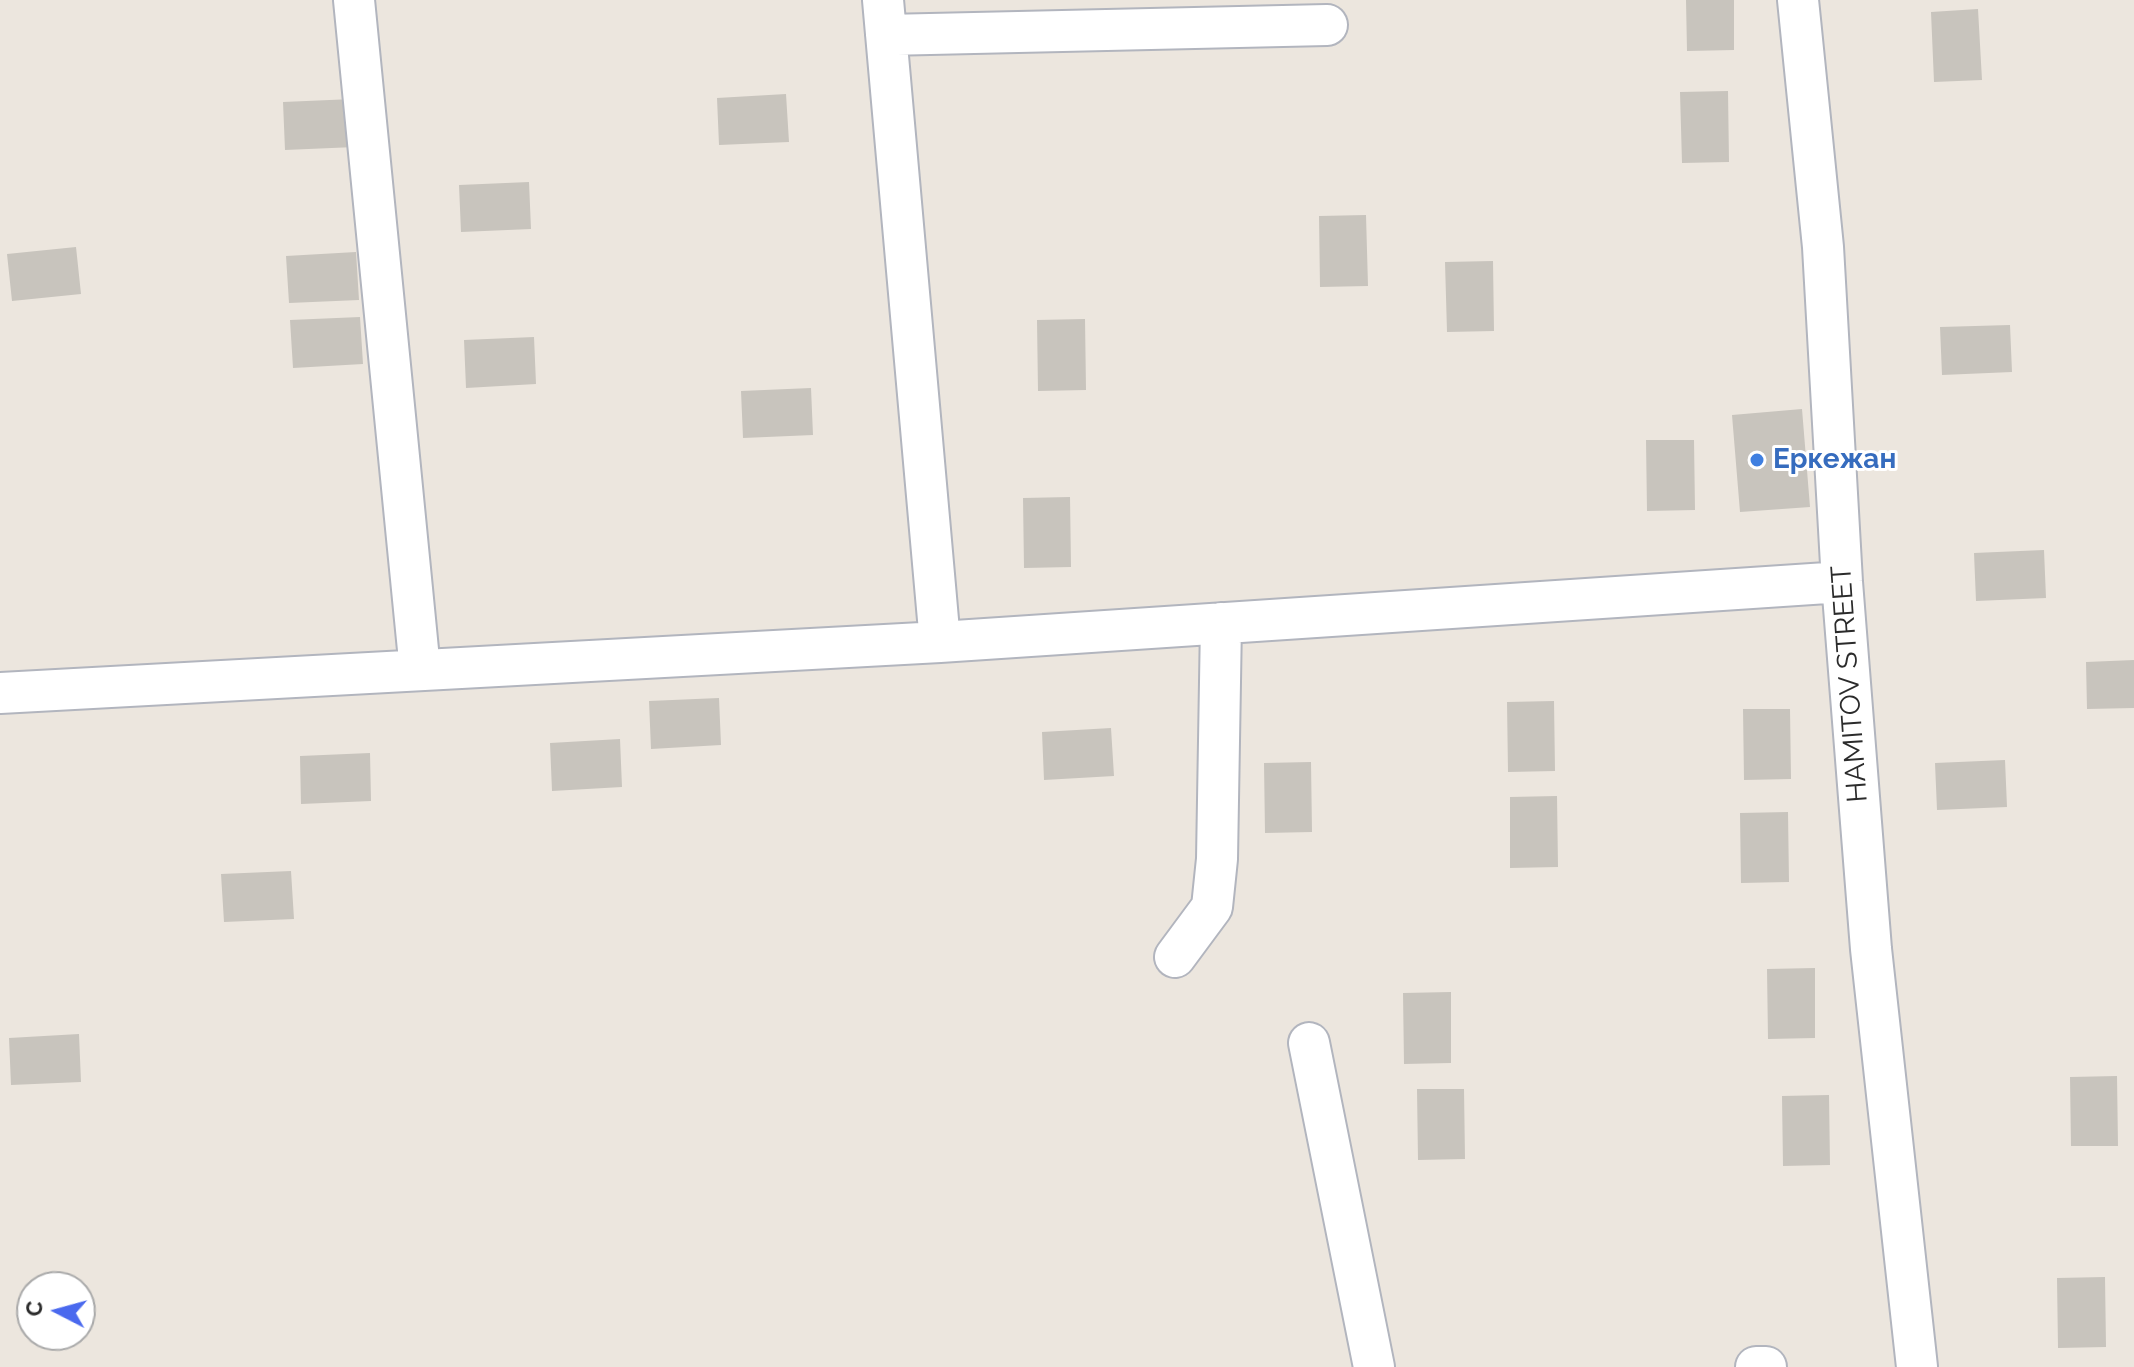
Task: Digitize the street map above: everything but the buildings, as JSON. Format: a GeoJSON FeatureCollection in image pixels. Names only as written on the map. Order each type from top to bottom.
{"type":"FeatureCollection","features":[{"type":"Feature","properties":{"kind":"street"},"geometry":{"type":"LineString","coordinates":[[354,0],[420,670]]}},
{"type":"Feature","properties":{"kind":"street","name":"HAMITOV STREET"},"geometry":{"type":"LineString","coordinates":[[1798,0],[1823,247],[1842,582],[1871,949],[1917,1367]]}},
{"type":"Feature","properties":{"kind":"street"},"geometry":{"type":"LineString","coordinates":[[940,642],[884,18],[1327,25]]}},
{"type":"Feature","properties":{"kind":"street"},"geometry":{"type":"LineString","coordinates":[[0,693],[940,642],[1842,582]]}},
{"type":"Feature","properties":{"kind":"street"},"geometry":{"type":"LineString","coordinates":[[1175,957],[1212,907],[1217,859],[1221,623]]}},
{"type":"Feature","properties":{"kind":"street"},"geometry":{"type":"LineString","coordinates":[[1309,1043],[1374,1367]]}},
{"type":"Feature","properties":{"kind":"street"},"geometry":{"type":"LineString","coordinates":[[1756,1367],[1766,1367]]}},
{"type":"Feature","properties":{"kind":"place","name":"Еркежан"},"geometry":{"type":"Point","coordinates":[1757,460]}}]}
